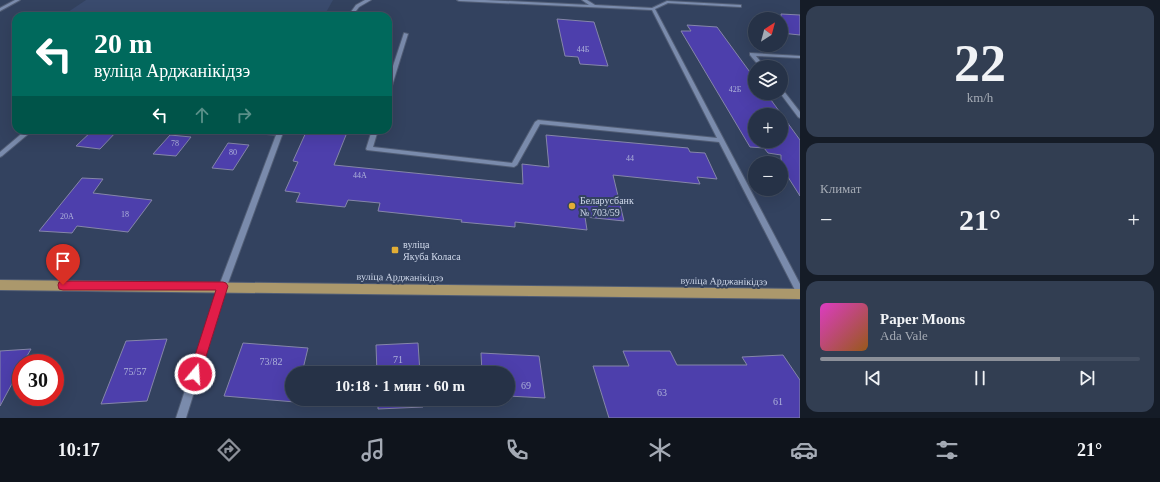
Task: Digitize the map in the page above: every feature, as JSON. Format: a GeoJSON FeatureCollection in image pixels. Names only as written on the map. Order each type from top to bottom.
{"type":"FeatureCollection","features":[{"type":"Feature","properties":{"kind":"main road","name":"вуліца Арджанікідзэ"},"geometry":{"type":"LineString","coordinates":[[0,285],[223,286],[800,293]]}},
{"type":"Feature","properties":{"kind":"street"},"geometry":{"type":"LineString","coordinates":[[0,10],[18,0]]}},
{"type":"Feature","properties":{"kind":"street"},"geometry":{"type":"LineString","coordinates":[[352,12],[362,2],[369,0]]}},
{"type":"Feature","properties":{"kind":"street"},"geometry":{"type":"LineString","coordinates":[[459,0],[653,9],[667,1],[740,6]]}},
{"type":"Feature","properties":{"kind":"street"},"geometry":{"type":"LineString","coordinates":[[584,0],[595,7]]}},
{"type":"Feature","properties":{"kind":"street"},"geometry":{"type":"LineString","coordinates":[[653,9],[800,293]]}},
{"type":"Feature","properties":{"kind":"street"},"geometry":{"type":"LineString","coordinates":[[392,78],[406,34]]}},
{"type":"Feature","properties":{"kind":"street"},"geometry":{"type":"LineString","coordinates":[[757,60],[752,54],[800,57]]}},
{"type":"Feature","properties":{"kind":"street"},"geometry":{"type":"LineString","coordinates":[[788,100],[800,116]]}},
{"type":"Feature","properties":{"kind":"street"},"geometry":{"type":"LineString","coordinates":[[374,134],[369,149],[514,165],[538,122],[720,140]]}},
{"type":"Feature","properties":{"kind":"street"},"geometry":{"type":"LineString","coordinates":[[0,155],[25,134]]}},
{"type":"Feature","properties":{"kind":"street"},"geometry":{"type":"LineString","coordinates":[[181,418],[223,286],[279,134]]}},
{"type":"Feature","properties":{"kind":"shaded area"},"geometry":{"type":"Polygon","coordinates":[[[86,0],[333,0],[326,12],[68,12],[86,0]]]}},
{"type":"Feature","properties":{"kind":"building"},"geometry":{"type":"Polygon","coordinates":[[[788,14],[800,15],[800,35],[788,34],[788,14]]]}},
{"type":"Feature","properties":{"kind":"building"},"geometry":{"type":"Polygon","coordinates":[[[557,19],[594,22],[608,66],[580,64],[578,57],[565,56],[557,19]]]}},
{"type":"Feature","properties":{"kind":"building"},"geometry":{"type":"Polygon","coordinates":[[[687,25],[717,27],[748,69],[748,100],[771,100],[777,108],[748,108],[748,144],[681,31],[691,31],[687,25]]]}},
{"type":"Feature","properties":{"kind":"building"},"geometry":{"type":"Polygon","coordinates":[[[788,123],[800,140],[800,196],[788,177],[788,156],[768,153],[764,148],[788,148],[788,123]]]}},
{"type":"Feature","properties":{"kind":"building"},"geometry":{"type":"Polygon","coordinates":[[[89,134],[114,134],[100,149],[76,146],[89,134]]]}},
{"type":"Feature","properties":{"kind":"building"},"geometry":{"type":"Polygon","coordinates":[[[305,134],[346,134],[334,165],[523,184],[522,164],[549,167],[546,135],[688,148],[690,152],[705,153],[717,179],[697,177],[700,184],[613,175],[624,221],[585,217],[587,230],[515,222],[515,227],[461,222],[462,220],[378,211],[380,203],[348,200],[345,207],[296,202],[300,193],[285,191],[298,162],[293,161],[305,134]]]}},
{"type":"Feature","properties":{"kind":"building"},"geometry":{"type":"Polygon","coordinates":[[[170,135],[191,137],[176,156],[153,154],[170,135]]]}},
{"type":"Feature","properties":{"kind":"building"},"geometry":{"type":"Polygon","coordinates":[[[228,143],[249,145],[233,170],[212,168],[228,143]]]}},
{"type":"Feature","properties":{"kind":"building"},"geometry":{"type":"Polygon","coordinates":[[[82,178],[103,179],[93,193],[152,200],[128,232],[77,226],[72,233],[39,231],[82,178]]]}},
{"type":"Feature","properties":{"kind":"building"},"geometry":{"type":"Polygon","coordinates":[[[167,339],[147,401],[101,404],[126,341],[167,339]]]}},
{"type":"Feature","properties":{"kind":"building"},"geometry":{"type":"Polygon","coordinates":[[[243,343],[308,348],[304,366],[285,366],[285,401],[224,396],[243,343]]]}},
{"type":"Feature","properties":{"kind":"building"},"geometry":{"type":"Polygon","coordinates":[[[418,343],[420,366],[377,366],[376,345],[418,343]]]}},
{"type":"Feature","properties":{"kind":"building"},"geometry":{"type":"Polygon","coordinates":[[[31,349],[28,354],[12,354],[12,384],[0,406],[0,351],[31,349]]]}},
{"type":"Feature","properties":{"kind":"building"},"geometry":{"type":"Polygon","coordinates":[[[623,351],[670,351],[677,365],[747,365],[742,357],[783,355],[800,380],[800,418],[609,418],[593,366],[629,366],[623,351]]]}},
{"type":"Feature","properties":{"kind":"building"},"geometry":{"type":"Polygon","coordinates":[[[481,353],[539,356],[545,398],[515,396],[515,366],[482,366],[481,353]]]}},
{"type":"Feature","properties":{"kind":"building"},"geometry":{"type":"Polygon","coordinates":[[[378,406],[423,406],[423,407],[378,409],[378,406]]]}},
{"type":"Feature","properties":{"kind":"place","name":"Беларусбанк № 703/59"},"geometry":{"type":"Point","coordinates":[572,206]}},
{"type":"Feature","properties":{"kind":"place","name":"вуліца Якуба Коласа"},"geometry":{"type":"Point","coordinates":[395,250]}},
{"type":"Feature","properties":{"kind":"route"},"geometry":{"type":"LineString","coordinates":[[63,285],[223,286],[195,374]]}}]}
